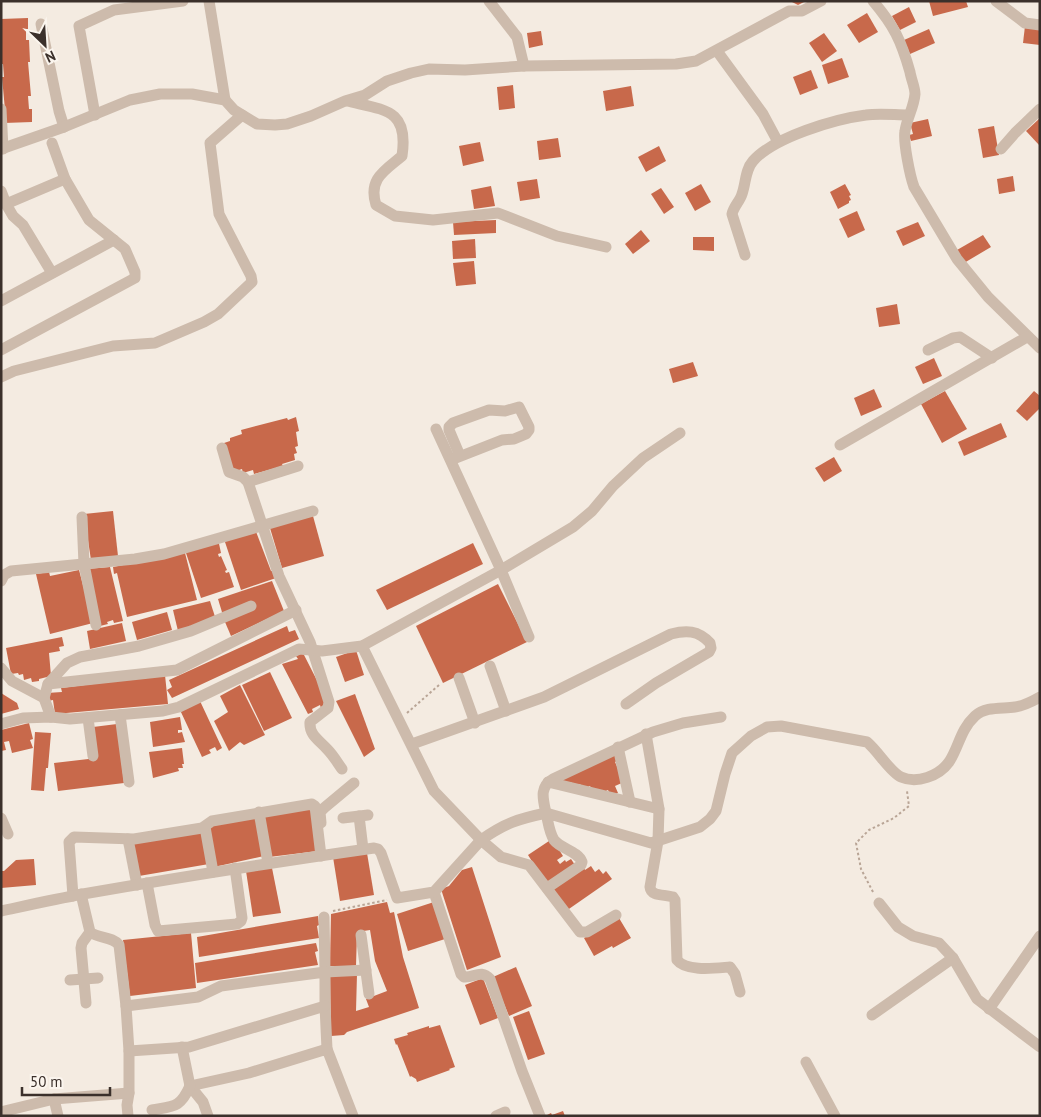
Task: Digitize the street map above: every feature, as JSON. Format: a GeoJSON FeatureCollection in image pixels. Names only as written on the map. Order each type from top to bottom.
{"type":"FeatureCollection","features":[{"type":"Feature","properties":{"kind":"street"},"geometry":{"type":"LineString","coordinates":[[95,115],[79,26],[114,10],[184,1]]}},
{"type":"Feature","properties":{"kind":"street"},"geometry":{"type":"LineString","coordinates":[[210,1],[225,100],[234,110],[257,124],[287,124],[365,95],[387,81],[411,73],[429,70],[465,70],[524,66],[676,64],[696,61],[789,11],[802,11],[821,1]]}},
{"type":"Feature","properties":{"kind":"street"},"geometry":{"type":"LineString","coordinates":[[489,1],[517,37],[524,66]]}},
{"type":"Feature","properties":{"kind":"street"},"geometry":{"type":"LineString","coordinates":[[873,1],[891,24],[903,48],[915,92],[914,103],[908,115],[905,133],[910,174],[914,187],[957,260],[988,297],[1040,348]]}},
{"type":"Feature","properties":{"kind":"street"},"geometry":{"type":"LineString","coordinates":[[996,1],[1024,23],[1040,25]]}},
{"type":"Feature","properties":{"kind":"street"},"geometry":{"type":"LineString","coordinates":[[41,24],[64,127]]}},
{"type":"Feature","properties":{"kind":"street"},"geometry":{"type":"LineString","coordinates":[[717,51],[763,114],[778,142]]}},
{"type":"Feature","properties":{"kind":"street"},"geometry":{"type":"LineString","coordinates":[[1,109],[2,149],[64,127],[130,100],[160,94],[192,94],[225,100]]}},
{"type":"Feature","properties":{"kind":"street"},"geometry":{"type":"LineString","coordinates":[[345,101],[385,110],[396,118],[404,130],[402,156],[379,176],[375,183],[373,194],[376,205],[395,216],[434,220],[498,213],[557,236],[606,247]]}},
{"type":"Feature","properties":{"kind":"street"},"geometry":{"type":"LineString","coordinates":[[1001,149],[1014,133],[1040,109]]}},
{"type":"Feature","properties":{"kind":"street"},"geometry":{"type":"LineString","coordinates":[[745,255],[732,214],[742,194],[746,173],[753,161],[778,142],[814,127],[868,114],[908,115]]}},
{"type":"Feature","properties":{"kind":"street"},"geometry":{"type":"LineString","coordinates":[[1,377],[113,346],[155,343],[218,314],[247,288],[252,282],[251,276],[219,214],[210,143],[242,115]]}},
{"type":"Feature","properties":{"kind":"street"},"geometry":{"type":"LineString","coordinates":[[1,350],[135,278],[135,272],[128,254],[120,244],[88,220],[65,179],[52,143]]}},
{"type":"Feature","properties":{"kind":"street"},"geometry":{"type":"LineString","coordinates":[[6,204],[65,179]]}},
{"type":"Feature","properties":{"kind":"street"},"geometry":{"type":"LineString","coordinates":[[1,192],[13,216],[23,225],[52,273]]}},
{"type":"Feature","properties":{"kind":"street"},"geometry":{"type":"LineString","coordinates":[[1,301],[114,240]]}},
{"type":"Feature","properties":{"kind":"street"},"geometry":{"type":"LineString","coordinates":[[928,350],[953,338],[960,337],[992,358]]}},
{"type":"Feature","properties":{"kind":"street"},"geometry":{"type":"LineString","coordinates":[[840,446],[1027,337]]}},
{"type":"Feature","properties":{"kind":"street"},"geometry":{"type":"LineString","coordinates":[[455,458],[502,440],[514,439],[526,434],[529,430],[519,407],[505,411],[489,410],[452,423],[449,430],[455,458],[529,637]]}},
{"type":"Feature","properties":{"kind":"street"},"geometry":{"type":"LineString","coordinates":[[436,429],[455,458]]}},
{"type":"Feature","properties":{"kind":"street"},"geometry":{"type":"LineString","coordinates":[[1,724],[23,718],[51,717],[70,720],[163,711],[179,707],[299,649],[322,652],[362,646],[501,570],[573,527],[592,511],[613,486],[643,458],[680,433]]}},
{"type":"Feature","properties":{"kind":"street"},"geometry":{"type":"LineString","coordinates":[[222,448],[229,472],[243,477],[248,482],[279,576],[310,642],[330,706],[310,722],[309,727],[342,769]]}},
{"type":"Feature","properties":{"kind":"street"},"geometry":{"type":"LineString","coordinates":[[248,482],[298,466]]}},
{"type":"Feature","properties":{"kind":"street"},"geometry":{"type":"LineString","coordinates":[[1,581],[4,575],[11,571],[135,559],[164,554],[313,511]]}},
{"type":"Feature","properties":{"kind":"street"},"geometry":{"type":"LineString","coordinates":[[82,517],[84,564],[96,625]]}},
{"type":"Feature","properties":{"kind":"street"},"geometry":{"type":"LineString","coordinates":[[51,717],[44,698],[48,684],[67,663],[80,657],[139,646],[191,631],[251,606]]}},
{"type":"Feature","properties":{"kind":"street"},"geometry":{"type":"LineString","coordinates":[[48,684],[177,670],[296,610]]}},
{"type":"Feature","properties":{"kind":"street"},"geometry":{"type":"LineString","coordinates":[[412,744],[544,697],[671,634],[687,630],[699,634],[710,643],[711,648],[709,652],[656,683],[626,704]]}},
{"type":"Feature","properties":{"kind":"street"},"geometry":{"type":"LineString","coordinates":[[362,646],[434,792],[481,840],[501,857],[529,865],[580,932],[587,932],[616,916]]}},
{"type":"Feature","properties":{"kind":"street"},"geometry":{"type":"LineString","coordinates":[[490,666],[506,711]]}},
{"type":"Feature","properties":{"kind":"street"},"geometry":{"type":"LineString","coordinates":[[1,668],[12,681],[44,698]]}},
{"type":"Feature","properties":{"kind":"street"},"geometry":{"type":"LineString","coordinates":[[459,678],[475,723]]}},
{"type":"Feature","properties":{"kind":"street"},"geometry":{"type":"LineString","coordinates":[[1,911],[77,895],[235,868],[374,848],[378,849],[381,853],[397,898],[434,892],[481,840],[499,827],[516,819],[546,813],[651,843],[700,827],[716,811],[732,753],[751,736],[767,727],[781,726],[868,742],[877,750],[884,762],[901,777],[920,780],[936,774],[949,762],[961,734],[976,715],[988,709],[1018,707],[1040,697]]}},
{"type":"Feature","properties":{"kind":"street"},"geometry":{"type":"LineString","coordinates":[[120,715],[129,782]]}},
{"type":"Feature","properties":{"kind":"street"},"geometry":{"type":"LineString","coordinates":[[548,888],[581,865],[582,862],[578,856],[562,848],[550,832],[542,794],[548,782],[646,734],[684,723],[721,717]]}},
{"type":"Feature","properties":{"kind":"street"},"geometry":{"type":"LineString","coordinates":[[88,718],[93,756]]}},
{"type":"Feature","properties":{"kind":"street"},"geometry":{"type":"LineString","coordinates":[[646,734],[659,809],[658,841],[650,891],[653,894],[673,897],[675,900],[677,960],[685,967],[730,968],[735,974],[740,992]]}},
{"type":"Feature","properties":{"kind":"street"},"geometry":{"type":"LineString","coordinates":[[618,747],[630,802]]}},
{"type":"Feature","properties":{"kind":"street"},"geometry":{"type":"LineString","coordinates":[[548,782],[659,809]]}},
{"type":"Feature","properties":{"kind":"street"},"geometry":{"type":"LineString","coordinates":[[323,855],[320,812],[354,783]]}},
{"type":"Feature","properties":{"kind":"street"},"geometry":{"type":"LineString","coordinates":[[128,1116],[127,1105],[130,1093],[129,1051],[119,945],[113,939],[94,936],[90,932],[77,895],[69,842],[72,838],[128,839],[205,827],[212,821],[313,804],[323,855]]}},
{"type":"Feature","properties":{"kind":"street"},"geometry":{"type":"LineString","coordinates":[[259,812],[268,863]]}},
{"type":"Feature","properties":{"kind":"street"},"geometry":{"type":"LineString","coordinates":[[344,818],[363,816],[363,850]]}},
{"type":"Feature","properties":{"kind":"street"},"geometry":{"type":"LineString","coordinates":[[1,818],[8,834]]}},
{"type":"Feature","properties":{"kind":"street"},"geometry":{"type":"LineString","coordinates":[[205,827],[213,872]]}},
{"type":"Feature","properties":{"kind":"street"},"geometry":{"type":"LineString","coordinates":[[128,839],[158,931],[237,924],[241,921],[235,868]]}},
{"type":"Feature","properties":{"kind":"street"},"geometry":{"type":"LineString","coordinates":[[434,892],[462,974],[464,977],[469,978],[480,973],[486,974],[490,978],[522,1071],[540,1116]]}},
{"type":"Feature","properties":{"kind":"street"},"geometry":{"type":"LineString","coordinates":[[879,903],[898,927],[913,936],[939,943],[953,958],[977,999],[1040,1047]]}},
{"type":"Feature","properties":{"kind":"street"},"geometry":{"type":"LineString","coordinates":[[324,917],[324,1006],[327,1049],[352,1116]]}},
{"type":"Feature","properties":{"kind":"street"},"geometry":{"type":"LineString","coordinates":[[86,1003],[82,943],[90,932]]}},
{"type":"Feature","properties":{"kind":"street"},"geometry":{"type":"LineString","coordinates":[[361,935],[369,994]]}},
{"type":"Feature","properties":{"kind":"street"},"geometry":{"type":"LineString","coordinates":[[990,1009],[1040,936]]}},
{"type":"Feature","properties":{"kind":"street"},"geometry":{"type":"LineString","coordinates":[[872,1015],[953,958]]}},
{"type":"Feature","properties":{"kind":"street"},"geometry":{"type":"LineString","coordinates":[[126,1006],[198,997],[222,986],[325,972],[366,970]]}},
{"type":"Feature","properties":{"kind":"street"},"geometry":{"type":"LineString","coordinates":[[70,980],[98,978]]}},
{"type":"Feature","properties":{"kind":"street"},"geometry":{"type":"LineString","coordinates":[[129,1051],[189,1047],[324,1006]]}},
{"type":"Feature","properties":{"kind":"street"},"geometry":{"type":"LineString","coordinates":[[182,1048],[190,1086],[205,1106],[208,1116]]}},
{"type":"Feature","properties":{"kind":"street"},"geometry":{"type":"LineString","coordinates":[[190,1086],[249,1073],[327,1049]]}},
{"type":"Feature","properties":{"kind":"street"},"geometry":{"type":"LineString","coordinates":[[806,1062],[835,1116]]}},
{"type":"Feature","properties":{"kind":"street"},"geometry":{"type":"LineString","coordinates":[[152,1110],[172,1107],[180,1102],[187,1094],[190,1086]]}},
{"type":"Feature","properties":{"kind":"street"},"geometry":{"type":"LineString","coordinates":[[1,1112],[54,1099],[130,1093]]}},
{"type":"Feature","properties":{"kind":"street"},"geometry":{"type":"LineString","coordinates":[[54,1099],[58,1116]]}},
{"type":"Feature","properties":{"kind":"path"},"geometry":{"type":"LineString","coordinates":[[399,718],[439,685]]}},
{"type":"Feature","properties":{"kind":"path"},"geometry":{"type":"LineString","coordinates":[[879,903],[861,868],[856,843],[869,830],[894,818],[909,806],[907,791],[901,777]]}},
{"type":"Feature","properties":{"kind":"path"},"geometry":{"type":"LineString","coordinates":[[324,917],[330,912],[339,909],[397,898]]}},
{"type":"Feature","properties":{"kind":"building"},"geometry":{"type":"Polygon","coordinates":[[[790,1],[806,1],[798,5],[790,1]]]}},
{"type":"Feature","properties":{"kind":"building"},"geometry":{"type":"Polygon","coordinates":[[[929,1],[966,1],[968,7],[933,16],[929,1]]]}},
{"type":"Feature","properties":{"kind":"building"},"geometry":{"type":"Polygon","coordinates":[[[909,7],[916,22],[900,30],[892,16],[909,7]]]}},
{"type":"Feature","properties":{"kind":"building"},"geometry":{"type":"Polygon","coordinates":[[[867,13],[878,32],[859,43],[847,25],[867,13]]]}},
{"type":"Feature","properties":{"kind":"building"},"geometry":{"type":"Polygon","coordinates":[[[28,18],[26,40],[29,40],[30,62],[28,62],[31,96],[28,96],[29,109],[32,109],[32,122],[4,123],[1,19],[28,18]]]}},
{"type":"Feature","properties":{"kind":"building"},"geometry":{"type":"Polygon","coordinates":[[[1025,26],[1040,28],[1040,45],[1023,43],[1025,26]]]}},
{"type":"Feature","properties":{"kind":"building"},"geometry":{"type":"Polygon","coordinates":[[[929,29],[935,43],[910,54],[904,40],[929,29]]]}},
{"type":"Feature","properties":{"kind":"building"},"geometry":{"type":"Polygon","coordinates":[[[541,31],[543,45],[529,48],[527,33],[541,31]]]}},
{"type":"Feature","properties":{"kind":"building"},"geometry":{"type":"Polygon","coordinates":[[[824,33],[837,51],[822,62],[809,43],[824,33]]]}},
{"type":"Feature","properties":{"kind":"building"},"geometry":{"type":"Polygon","coordinates":[[[842,58],[849,77],[828,84],[822,65],[842,58]]]}},
{"type":"Feature","properties":{"kind":"building"},"geometry":{"type":"Polygon","coordinates":[[[811,70],[818,88],[800,95],[793,77],[811,70]]]}},
{"type":"Feature","properties":{"kind":"building"},"geometry":{"type":"Polygon","coordinates":[[[513,85],[515,108],[499,110],[497,87],[513,85]]]}},
{"type":"Feature","properties":{"kind":"building"},"geometry":{"type":"Polygon","coordinates":[[[631,86],[634,106],[606,111],[603,91],[631,86]]]}},
{"type":"Feature","properties":{"kind":"building"},"geometry":{"type":"Polygon","coordinates":[[[1040,118],[1040,146],[1026,131],[1040,118]]]}},
{"type":"Feature","properties":{"kind":"building"},"geometry":{"type":"Polygon","coordinates":[[[928,119],[932,136],[911,141],[909,135],[913,134],[910,123],[928,119]]]}},
{"type":"Feature","properties":{"kind":"building"},"geometry":{"type":"Polygon","coordinates":[[[994,126],[999,155],[983,158],[978,129],[994,126]]]}},
{"type":"Feature","properties":{"kind":"building"},"geometry":{"type":"Polygon","coordinates":[[[558,138],[561,157],[539,160],[537,141],[558,138]]]}},
{"type":"Feature","properties":{"kind":"building"},"geometry":{"type":"Polygon","coordinates":[[[480,142],[484,161],[463,166],[459,146],[480,142]]]}},
{"type":"Feature","properties":{"kind":"building"},"geometry":{"type":"Polygon","coordinates":[[[659,146],[666,161],[646,172],[638,157],[659,146]]]}},
{"type":"Feature","properties":{"kind":"building"},"geometry":{"type":"Polygon","coordinates":[[[1013,176],[1015,191],[999,194],[997,179],[1013,176]]]}},
{"type":"Feature","properties":{"kind":"building"},"geometry":{"type":"Polygon","coordinates":[[[537,179],[540,198],[520,201],[517,182],[537,179]]]}},
{"type":"Feature","properties":{"kind":"building"},"geometry":{"type":"Polygon","coordinates":[[[701,184],[711,202],[695,211],[685,193],[701,184]]]}},
{"type":"Feature","properties":{"kind":"building"},"geometry":{"type":"Polygon","coordinates":[[[845,184],[851,195],[849,196],[851,200],[838,209],[830,192],[845,184]]]}},
{"type":"Feature","properties":{"kind":"building"},"geometry":{"type":"Polygon","coordinates":[[[491,186],[495,206],[474,209],[471,190],[491,186]]]}},
{"type":"Feature","properties":{"kind":"building"},"geometry":{"type":"Polygon","coordinates":[[[661,188],[674,207],[664,214],[651,194],[661,188]]]}},
{"type":"Feature","properties":{"kind":"building"},"geometry":{"type":"Polygon","coordinates":[[[857,211],[865,230],[848,238],[839,219],[857,211]]]}},
{"type":"Feature","properties":{"kind":"building"},"geometry":{"type":"Polygon","coordinates":[[[496,220],[496,233],[454,235],[453,222],[496,220]]]}},
{"type":"Feature","properties":{"kind":"building"},"geometry":{"type":"Polygon","coordinates":[[[918,222],[925,236],[903,246],[896,231],[918,222]]]}},
{"type":"Feature","properties":{"kind":"building"},"geometry":{"type":"Polygon","coordinates":[[[641,230],[650,241],[633,254],[625,244],[641,230]]]}},
{"type":"Feature","properties":{"kind":"building"},"geometry":{"type":"Polygon","coordinates":[[[983,235],[991,247],[964,263],[957,250],[983,235]]]}},
{"type":"Feature","properties":{"kind":"building"},"geometry":{"type":"Polygon","coordinates":[[[693,237],[714,237],[714,251],[693,250],[693,237]]]}},
{"type":"Feature","properties":{"kind":"building"},"geometry":{"type":"Polygon","coordinates":[[[475,239],[476,258],[453,259],[452,241],[475,239]]]}},
{"type":"Feature","properties":{"kind":"building"},"geometry":{"type":"Polygon","coordinates":[[[474,261],[476,284],[456,286],[453,263],[474,261]]]}},
{"type":"Feature","properties":{"kind":"building"},"geometry":{"type":"Polygon","coordinates":[[[897,304],[900,324],[879,327],[876,308],[897,304]]]}},
{"type":"Feature","properties":{"kind":"building"},"geometry":{"type":"Polygon","coordinates":[[[934,358],[942,376],[923,384],[915,367],[934,358]]]}},
{"type":"Feature","properties":{"kind":"building"},"geometry":{"type":"Polygon","coordinates":[[[693,362],[698,376],[673,383],[669,369],[693,362]]]}},
{"type":"Feature","properties":{"kind":"building"},"geometry":{"type":"Polygon","coordinates":[[[874,389],[882,407],[861,416],[854,398],[874,389]]]}},
{"type":"Feature","properties":{"kind":"building"},"geometry":{"type":"Polygon","coordinates":[[[945,391],[967,429],[942,443],[921,404],[945,391]]]}},
{"type":"Feature","properties":{"kind":"building"},"geometry":{"type":"Polygon","coordinates":[[[1034,391],[1040,396],[1040,408],[1027,421],[1016,411],[1034,391]]]}},
{"type":"Feature","properties":{"kind":"building"},"geometry":{"type":"Polygon","coordinates":[[[296,417],[299,431],[296,432],[298,446],[295,447],[297,453],[294,454],[295,460],[282,464],[283,466],[254,474],[253,470],[243,473],[242,469],[233,472],[224,443],[230,441],[230,438],[242,434],[241,430],[296,417]]]}},
{"type":"Feature","properties":{"kind":"building"},"geometry":{"type":"Polygon","coordinates":[[[1001,423],[1007,437],[964,456],[958,442],[1001,423]]]}},
{"type":"Feature","properties":{"kind":"building"},"geometry":{"type":"Polygon","coordinates":[[[834,457],[842,471],[824,482],[815,468],[834,457]]]}},
{"type":"Feature","properties":{"kind":"building"},"geometry":{"type":"Polygon","coordinates":[[[113,511],[118,556],[91,560],[84,514],[113,511]]]}},
{"type":"Feature","properties":{"kind":"building"},"geometry":{"type":"Polygon","coordinates":[[[313,516],[324,556],[282,568],[270,528],[313,516]]]}},
{"type":"Feature","properties":{"kind":"building"},"geometry":{"type":"Polygon","coordinates":[[[255,529],[271,571],[274,571],[276,578],[241,590],[224,539],[255,529]]]}},
{"type":"Feature","properties":{"kind":"building"},"geometry":{"type":"Polygon","coordinates":[[[218,539],[221,553],[218,554],[219,557],[221,556],[227,570],[225,571],[226,573],[229,572],[234,587],[201,598],[185,550],[218,539]]]}},
{"type":"Feature","properties":{"kind":"building"},"geometry":{"type":"Polygon","coordinates":[[[473,543],[483,564],[387,610],[376,590],[473,543]]]}},
{"type":"Feature","properties":{"kind":"building"},"geometry":{"type":"Polygon","coordinates":[[[185,553],[197,600],[127,617],[117,573],[114,574],[113,567],[185,553]]]}},
{"type":"Feature","properties":{"kind":"building"},"geometry":{"type":"Polygon","coordinates":[[[110,567],[123,621],[114,623],[113,620],[107,622],[108,624],[100,626],[87,569],[110,567]]]}},
{"type":"Feature","properties":{"kind":"building"},"geometry":{"type":"Polygon","coordinates":[[[79,570],[93,623],[50,634],[36,574],[49,572],[50,576],[79,570]]]}},
{"type":"Feature","properties":{"kind":"building"},"geometry":{"type":"Polygon","coordinates":[[[272,581],[284,611],[231,636],[218,599],[272,581]]]}},
{"type":"Feature","properties":{"kind":"building"},"geometry":{"type":"Polygon","coordinates":[[[498,584],[527,642],[443,683],[416,626],[498,584]]]}},
{"type":"Feature","properties":{"kind":"building"},"geometry":{"type":"Polygon","coordinates":[[[210,601],[216,620],[178,631],[173,610],[210,601]]]}},
{"type":"Feature","properties":{"kind":"building"},"geometry":{"type":"Polygon","coordinates":[[[167,612],[172,630],[137,640],[132,622],[167,612]]]}},
{"type":"Feature","properties":{"kind":"building"},"geometry":{"type":"Polygon","coordinates":[[[122,623],[126,641],[90,649],[87,631],[122,623]]]}},
{"type":"Feature","properties":{"kind":"building"},"geometry":{"type":"Polygon","coordinates":[[[287,626],[289,632],[295,630],[299,639],[172,698],[167,690],[172,687],[169,680],[287,626]]]}},
{"type":"Feature","properties":{"kind":"building"},"geometry":{"type":"Polygon","coordinates":[[[62,637],[64,646],[59,647],[60,651],[49,653],[51,676],[32,682],[31,678],[24,680],[23,674],[11,674],[6,648],[62,637]]]}},
{"type":"Feature","properties":{"kind":"building"},"geometry":{"type":"Polygon","coordinates":[[[356,650],[364,675],[345,682],[336,657],[356,650]]]}},
{"type":"Feature","properties":{"kind":"building"},"geometry":{"type":"Polygon","coordinates":[[[303,653],[329,704],[321,708],[320,705],[312,709],[313,712],[308,714],[282,664],[298,659],[296,656],[303,653]]]}},
{"type":"Feature","properties":{"kind":"building"},"geometry":{"type":"Polygon","coordinates":[[[270,672],[292,718],[264,731],[242,685],[270,672]]]}},
{"type":"Feature","properties":{"kind":"building"},"geometry":{"type":"Polygon","coordinates":[[[165,675],[168,704],[55,714],[53,700],[48,701],[47,693],[62,692],[61,688],[165,675]]]}},
{"type":"Feature","properties":{"kind":"building"},"geometry":{"type":"Polygon","coordinates":[[[240,685],[265,735],[244,745],[240,742],[229,751],[214,721],[228,712],[220,696],[240,685]]]}},
{"type":"Feature","properties":{"kind":"building"},"geometry":{"type":"Polygon","coordinates":[[[1,693],[17,703],[19,709],[1,714],[1,693]]]}},
{"type":"Feature","properties":{"kind":"building"},"geometry":{"type":"Polygon","coordinates":[[[355,694],[375,749],[364,757],[336,701],[355,694]]]}},
{"type":"Feature","properties":{"kind":"building"},"geometry":{"type":"Polygon","coordinates":[[[200,701],[222,748],[217,751],[215,747],[209,750],[211,753],[202,757],[180,710],[200,701]]]}},
{"type":"Feature","properties":{"kind":"building"},"geometry":{"type":"Polygon","coordinates":[[[180,717],[182,730],[178,730],[178,733],[182,732],[185,742],[153,747],[150,722],[180,717]]]}},
{"type":"Feature","properties":{"kind":"building"},"geometry":{"type":"Polygon","coordinates":[[[29,723],[33,739],[30,740],[33,748],[12,753],[9,741],[4,742],[6,750],[1,751],[1,730],[29,723]]]}},
{"type":"Feature","properties":{"kind":"building"},"geometry":{"type":"Polygon","coordinates":[[[117,724],[124,783],[58,791],[54,763],[97,758],[93,727],[117,724]]]}},
{"type":"Feature","properties":{"kind":"building"},"geometry":{"type":"Polygon","coordinates":[[[35,732],[51,733],[44,791],[31,790],[35,732]]]}},
{"type":"Feature","properties":{"kind":"building"},"geometry":{"type":"Polygon","coordinates":[[[182,748],[183,768],[178,768],[179,771],[153,778],[149,752],[182,748]]]}},
{"type":"Feature","properties":{"kind":"building"},"geometry":{"type":"Polygon","coordinates":[[[614,751],[619,760],[615,762],[624,782],[615,786],[618,793],[611,796],[608,790],[599,794],[593,792],[590,786],[583,789],[580,784],[574,787],[571,782],[565,786],[561,777],[614,751]]]}},
{"type":"Feature","properties":{"kind":"building"},"geometry":{"type":"Polygon","coordinates":[[[313,806],[318,851],[269,857],[263,815],[313,806]]]}},
{"type":"Feature","properties":{"kind":"building"},"geometry":{"type":"Polygon","coordinates":[[[256,816],[264,856],[214,867],[207,827],[256,816]]]}},
{"type":"Feature","properties":{"kind":"building"},"geometry":{"type":"Polygon","coordinates":[[[204,829],[209,864],[139,876],[133,841],[204,829]]]}},
{"type":"Feature","properties":{"kind":"building"},"geometry":{"type":"Polygon","coordinates":[[[552,839],[563,856],[557,860],[560,864],[565,860],[566,862],[571,859],[575,865],[547,885],[528,855],[552,839]]]}},
{"type":"Feature","properties":{"kind":"building"},"geometry":{"type":"Polygon","coordinates":[[[367,853],[374,895],[340,901],[333,857],[367,853]]]}},
{"type":"Feature","properties":{"kind":"building"},"geometry":{"type":"Polygon","coordinates":[[[34,859],[36,885],[1,888],[1,871],[4,871],[16,860],[34,859]]]}},
{"type":"Feature","properties":{"kind":"building"},"geometry":{"type":"Polygon","coordinates":[[[591,866],[595,872],[599,869],[603,874],[606,871],[612,879],[566,911],[553,888],[584,868],[585,870],[591,866]]]}},
{"type":"Feature","properties":{"kind":"building"},"geometry":{"type":"Polygon","coordinates":[[[472,867],[501,957],[467,970],[441,889],[449,886],[462,870],[472,867]]]}},
{"type":"Feature","properties":{"kind":"building"},"geometry":{"type":"Polygon","coordinates":[[[272,868],[281,913],[253,917],[246,871],[272,868]]]}},
{"type":"Feature","properties":{"kind":"building"},"geometry":{"type":"Polygon","coordinates":[[[387,902],[390,913],[394,912],[403,957],[419,1008],[347,1032],[344,1035],[331,1036],[330,974],[357,974],[356,1011],[369,1007],[366,999],[387,991],[375,961],[370,930],[357,932],[356,966],[330,966],[331,914],[387,902]]]}},
{"type":"Feature","properties":{"kind":"building"},"geometry":{"type":"Polygon","coordinates":[[[434,902],[445,939],[408,951],[397,914],[434,902]]]}},
{"type":"Feature","properties":{"kind":"building"},"geometry":{"type":"Polygon","coordinates":[[[318,916],[319,938],[199,957],[197,937],[318,916]]]}},
{"type":"Feature","properties":{"kind":"building"},"geometry":{"type":"Polygon","coordinates":[[[619,918],[631,938],[594,956],[584,938],[619,918]]]}},
{"type":"Feature","properties":{"kind":"building"},"geometry":{"type":"Polygon","coordinates":[[[191,933],[196,988],[130,996],[123,940],[191,933]]]}},
{"type":"Feature","properties":{"kind":"building"},"geometry":{"type":"Polygon","coordinates":[[[316,943],[318,951],[315,952],[318,965],[197,983],[195,963],[316,943]]]}},
{"type":"Feature","properties":{"kind":"building"},"geometry":{"type":"Polygon","coordinates":[[[516,967],[532,1006],[509,1016],[493,977],[516,967]]]}},
{"type":"Feature","properties":{"kind":"building"},"geometry":{"type":"Polygon","coordinates":[[[483,978],[498,1018],[480,1025],[465,985],[483,978]]]}},
{"type":"Feature","properties":{"kind":"building"},"geometry":{"type":"Polygon","coordinates":[[[529,1011],[545,1054],[528,1060],[513,1017],[529,1011]]]}},
{"type":"Feature","properties":{"kind":"building"},"geometry":{"type":"Polygon","coordinates":[[[440,1025],[455,1067],[417,1082],[416,1079],[410,1077],[394,1039],[429,1026],[429,1028],[440,1025]]]}},
{"type":"Feature","properties":{"kind":"building"},"geometry":{"type":"Polygon","coordinates":[[[563,1111],[565,1116],[545,1116],[551,1113],[552,1115],[563,1111]]]}}]}
